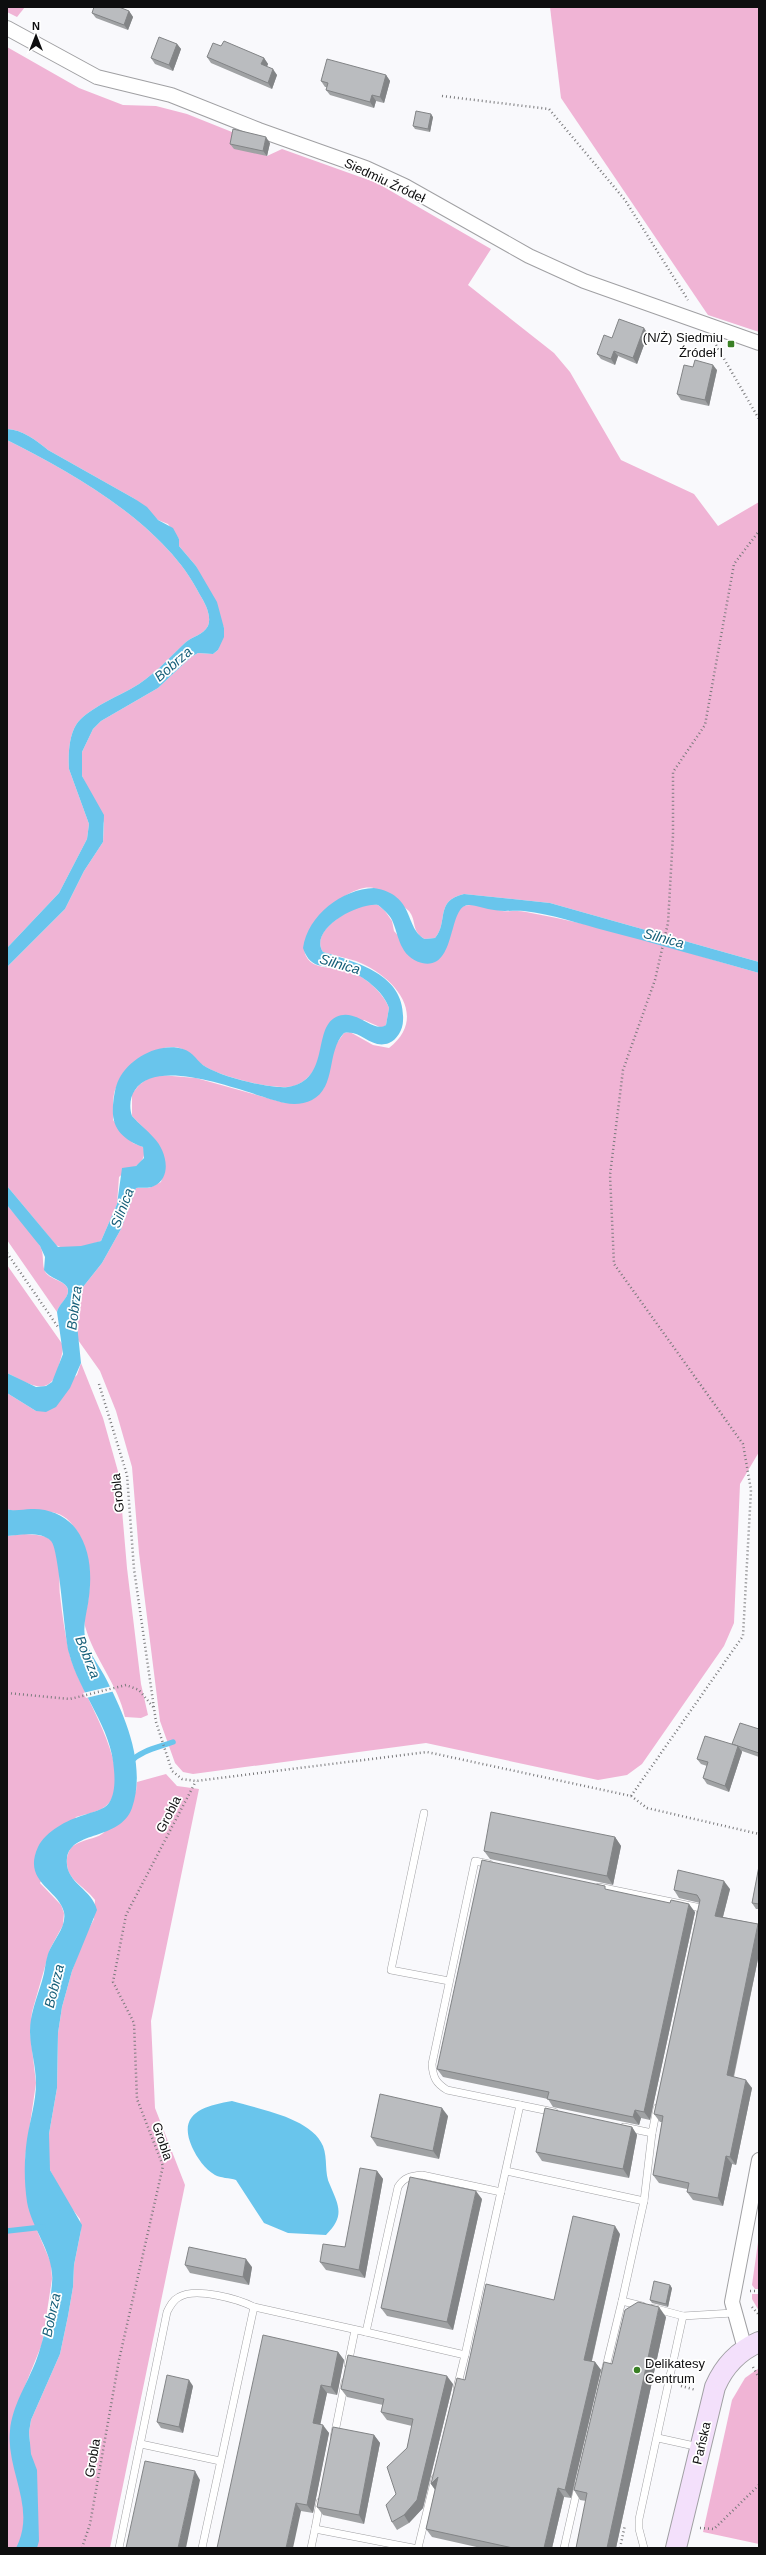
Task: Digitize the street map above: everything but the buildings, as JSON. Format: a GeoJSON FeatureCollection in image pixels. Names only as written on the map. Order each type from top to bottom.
{"type":"FeatureCollection","features":[{"type":"Feature","properties":{"kind":"main road","name":"Pańska"},"geometry":{"type":"LineString","coordinates":[[676,2548],[715,2387],[727,2366],[752,2346]]}},
{"type":"Feature","properties":{"kind":"street","name":"Siedmiu Źródeł"},"geometry":{"type":"LineString","coordinates":[[7,28],[97,77],[171,95],[259,130],[366,168],[405,186],[528,256],[584,281],[759,343]]}},
{"type":"Feature","properties":{"kind":"street"},"geometry":{"type":"LineString","coordinates":[[752,2346],[733,2313],[734,2285],[759,2162]]}},
{"type":"Feature","properties":{"kind":"lane"},"geometry":{"type":"LineString","coordinates":[[424,1813],[391,1970],[449,1981]]}},
{"type":"Feature","properties":{"kind":"lane"},"geometry":{"type":"LineString","coordinates":[[499,1866],[476,1861],[432,2064],[435,2080],[447,2090],[559,2113]]}},
{"type":"Feature","properties":{"kind":"lane"},"geometry":{"type":"LineString","coordinates":[[592,1886],[701,1908],[698,1924]]}},
{"type":"Feature","properties":{"kind":"lane"},"geometry":{"type":"LineString","coordinates":[[604,2376],[644,2201],[652,2133],[659,2102]]}},
{"type":"Feature","properties":{"kind":"lane"},"geometry":{"type":"LineString","coordinates":[[456,2393],[520,2105]]}},
{"type":"Feature","properties":{"kind":"lane"},"geometry":{"type":"LineString","coordinates":[[613,2125],[652,2133]]}},
{"type":"Feature","properties":{"kind":"lane"},"geometry":{"type":"LineString","coordinates":[[506,2171],[644,2201]]}},
{"type":"Feature","properties":{"kind":"lane"},"geometry":{"type":"LineString","coordinates":[[366,2332],[398,2187],[402,2180],[411,2176],[422,2175],[501,2192]]}},
{"type":"Feature","properties":{"kind":"lane"},"geometry":{"type":"LineString","coordinates":[[119,2548],[167,2312],[172,2303],[185,2294],[199,2292],[245,2302],[254,2308],[465,2355]]}},
{"type":"Feature","properties":{"kind":"lane"},"geometry":{"type":"LineString","coordinates":[[622,2301],[683,2316],[733,2313]]}},
{"type":"Feature","properties":{"kind":"lane"},"geometry":{"type":"LineString","coordinates":[[202,2548],[254,2308]]}},
{"type":"Feature","properties":{"kind":"lane"},"geometry":{"type":"LineString","coordinates":[[644,2548],[640,2538],[639,2519],[658,2438],[683,2316]]}},
{"type":"Feature","properties":{"kind":"lane"},"geometry":{"type":"LineString","coordinates":[[332,2445],[355,2330]]}},
{"type":"Feature","properties":{"kind":"lane"},"geometry":{"type":"LineString","coordinates":[[658,2438],[700,2447]]}},
{"type":"Feature","properties":{"kind":"lane"},"geometry":{"type":"LineString","coordinates":[[140,2444],[220,2461]]}},
{"type":"Feature","properties":{"kind":"lane"},"geometry":{"type":"LineString","coordinates":[[418,2548],[437,2471]]}},
{"type":"Feature","properties":{"kind":"lane"},"geometry":{"type":"LineString","coordinates":[[564,2548],[579,2480]]}},
{"type":"Feature","properties":{"kind":"lane"},"geometry":{"type":"LineString","coordinates":[[311,2548],[323,2491]]}},
{"type":"Feature","properties":{"kind":"lane"},"geometry":{"type":"LineString","coordinates":[[315,2529],[413,2548]]}},
{"type":"Feature","properties":{"kind":"path"},"geometry":{"type":"LineString","coordinates":[[442,96],[549,109],[625,200],[704,324],[759,419]]}},
{"type":"Feature","properties":{"kind":"path"},"geometry":{"type":"LineString","coordinates":[[631,1796],[743,1636],[751,1490],[743,1444],[614,1264],[610,1175],[623,1070],[655,980],[660,951],[668,923],[673,834],[673,772],[705,725],[734,564],[759,531]]}},
{"type":"Feature","properties":{"kind":"path"},"geometry":{"type":"LineString","coordinates":[[7,1253],[58,1327]]}},
{"type":"Feature","properties":{"kind":"path","name":"Grobla"},"geometry":{"type":"LineString","coordinates":[[82,2548],[90,2524],[119,2360],[163,2166],[137,2099],[134,2022],[113,1982],[126,1915],[196,1781],[182,1778],[171,1768],[156,1722],[134,1569],[127,1475],[99,1384]]}},
{"type":"Feature","properties":{"kind":"path"},"geometry":{"type":"LineString","coordinates":[[7,1692],[70,1699],[126,1685],[139,1690],[154,1708]]}},
{"type":"Feature","properties":{"kind":"path"},"geometry":{"type":"LineString","coordinates":[[196,1781],[427,1752],[631,1796],[647,1808],[759,1834]]}},
{"type":"Feature","properties":{"kind":"path"},"geometry":{"type":"LineString","coordinates":[[749,2298],[750,2291],[759,2291]]}},
{"type":"Feature","properties":{"kind":"path"},"geometry":{"type":"LineString","coordinates":[[751,2304],[759,2315]]}},
{"type":"Feature","properties":{"kind":"path"},"geometry":{"type":"LineString","coordinates":[[753,2367],[759,2378]]}},
{"type":"Feature","properties":{"kind":"path"},"geometry":{"type":"LineString","coordinates":[[700,2528],[714,2529],[759,2485]]}},
{"type":"Feature","properties":{"kind":"shaded area"},"geometry":{"type":"Polygon","coordinates":[[[7,7],[25,7],[17,17],[7,12],[7,7]]]}},
{"type":"Feature","properties":{"kind":"shaded area"},"geometry":{"type":"Polygon","coordinates":[[[550,7],[759,7],[759,332],[708,315],[561,98],[550,7]]]}},
{"type":"Feature","properties":{"kind":"shaded area"},"geometry":{"type":"Polygon","coordinates":[[[7,47],[79,88],[123,105],[156,106],[187,114],[237,134],[267,156],[282,149],[377,183],[491,249],[468,285],[554,353],[570,372],[621,460],[694,494],[718,526],[759,502],[759,962],[550,903],[464,894],[455,897],[445,907],[439,932],[435,938],[425,939],[416,930],[409,911],[393,899],[376,889],[365,888],[353,892],[327,910],[316,922],[308,935],[305,946],[306,956],[309,961],[314,964],[348,970],[360,976],[372,985],[382,996],[389,1008],[386,1025],[382,1028],[364,1020],[324,1037],[314,1070],[299,1084],[294,1086],[275,1087],[236,1079],[206,1067],[186,1051],[176,1047],[160,1049],[152,1054],[118,1083],[113,1101],[113,1120],[133,1143],[143,1147],[143,1158],[141,1162],[119,1177],[117,1204],[101,1241],[72,1248],[65,1248],[56,1245],[7,1186],[7,967],[65,909],[84,871],[103,842],[104,823],[82,776],[82,752],[93,729],[101,721],[158,688],[191,657],[198,653],[213,654],[218,650],[224,628],[196,566],[179,546],[179,539],[168,524],[158,520],[135,499],[48,450],[29,436],[18,431],[7,429],[7,47]]]}},
{"type":"Feature","properties":{"kind":"shaded area"},"geometry":{"type":"Polygon","coordinates":[[[7,440],[61,468],[89,485],[142,524],[165,546],[185,570],[204,602],[209,622],[206,629],[186,642],[152,674],[139,684],[96,707],[76,725],[70,746],[69,769],[89,824],[87,839],[59,893],[7,948],[7,440]]]}},
{"type":"Feature","properties":{"kind":"shaded area"},"geometry":{"type":"Polygon","coordinates":[[[367,903],[378,905],[385,911],[392,921],[394,931],[422,963],[458,909],[463,906],[473,905],[502,911],[523,911],[585,924],[759,973],[759,1452],[740,1484],[734,1623],[724,1646],[642,1764],[627,1775],[598,1780],[426,1743],[193,1774],[183,1772],[175,1763],[160,1721],[139,1553],[132,1467],[116,1411],[100,1371],[78,1340],[76,1315],[83,1287],[102,1263],[121,1229],[136,1188],[149,1188],[161,1182],[164,1171],[162,1153],[153,1138],[132,1116],[132,1094],[139,1085],[150,1077],[160,1075],[196,1078],[285,1103],[313,1099],[324,1088],[334,1047],[344,1033],[350,1032],[373,1045],[389,1048],[401,1036],[406,1023],[406,1010],[402,998],[394,986],[370,967],[356,961],[323,952],[320,944],[322,936],[327,929],[342,915],[367,903]]]}},
{"type":"Feature","properties":{"kind":"shaded area"},"geometry":{"type":"Polygon","coordinates":[[[7,1205],[29,1230],[40,1246],[46,1273],[65,1285],[67,1288],[68,1294],[57,1312],[7,1240],[7,1205]]]}},
{"type":"Feature","properties":{"kind":"shaded area"},"geometry":{"type":"Polygon","coordinates":[[[7,1265],[63,1345],[58,1369],[54,1378],[49,1384],[43,1386],[29,1384],[7,1373],[7,1265]]]}},
{"type":"Feature","properties":{"kind":"shaded area"},"geometry":{"type":"Polygon","coordinates":[[[81,1363],[103,1418],[119,1475],[127,1568],[141,1684],[148,1715],[141,1718],[125,1717],[122,1705],[112,1682],[89,1638],[84,1620],[88,1602],[90,1581],[88,1560],[86,1550],[77,1531],[63,1516],[56,1513],[40,1511],[23,1512],[7,1509],[7,1393],[36,1411],[77,1375],[81,1363]]]}},
{"type":"Feature","properties":{"kind":"shaded area"},"geometry":{"type":"Polygon","coordinates":[[[24,1534],[40,1535],[50,1539],[56,1547],[60,1567],[61,1602],[69,1652],[74,1668],[102,1728],[110,1750],[115,1770],[115,1788],[109,1803],[102,1809],[76,1817],[40,1883],[61,1905],[64,1913],[63,1925],[50,1949],[32,2012],[30,2032],[36,2083],[25,2158],[36,2228],[51,2263],[52,2279],[42,2344],[14,2413],[10,2441],[30,2442],[29,2432],[31,2420],[60,2354],[73,2287],[74,2265],[81,2230],[80,2219],[66,2201],[50,2170],[48,2161],[49,2134],[57,2088],[58,2033],[62,2007],[72,1971],[84,1938],[94,1919],[95,1900],[72,1877],[67,1866],[67,1859],[73,1846],[99,1836],[106,1831],[136,1791],[137,1782],[166,1774],[177,1786],[199,1789],[151,2021],[155,2108],[185,2185],[110,2548],[7,2548],[7,1536],[24,1534]]]}},
{"type":"Feature","properties":{"kind":"shaded area"},"geometry":{"type":"Polygon","coordinates":[[[759,2235],[759,2289],[755,2289],[752,2285],[759,2235]]]}},
{"type":"Feature","properties":{"kind":"shaded area"},"geometry":{"type":"Polygon","coordinates":[[[752,2294],[759,2294],[759,2311],[752,2299],[752,2294]]]}},
{"type":"Feature","properties":{"kind":"shaded area"},"geometry":{"type":"Polygon","coordinates":[[[759,2368],[759,2544],[703,2532],[732,2400],[745,2378],[759,2368]]]}},
{"type":"Feature","properties":{"kind":"water","name":"Bobrza"},"geometry":{"type":"Polygon","coordinates":[[[7,429],[18,431],[29,436],[48,450],[135,499],[147,507],[158,520],[173,528],[179,539],[179,546],[196,566],[217,602],[224,628],[224,637],[218,650],[213,654],[198,653],[191,657],[158,688],[101,721],[93,729],[82,752],[82,776],[104,815],[103,842],[84,871],[65,909],[7,967],[7,948],[59,893],[87,839],[89,824],[69,769],[70,746],[76,725],[96,707],[139,684],[152,674],[186,642],[206,629],[209,618],[204,602],[185,570],[165,546],[142,524],[89,485],[61,468],[7,440],[7,429]]]}},
{"type":"Feature","properties":{"kind":"water"},"geometry":{"type":"Polygon","coordinates":[[[374,888],[397,897],[403,904],[414,927],[425,939],[435,938],[439,932],[445,907],[455,897],[464,894],[550,903],[759,962],[759,973],[664,946],[534,912],[498,911],[470,905],[463,907],[458,914],[447,947],[441,957],[433,963],[422,963],[414,960],[404,951],[391,918],[378,905],[369,905],[359,908],[337,919],[322,935],[320,944],[323,952],[351,961],[378,973],[397,992],[402,1005],[403,1024],[397,1037],[392,1042],[377,1044],[356,1034],[344,1033],[338,1041],[325,1087],[320,1094],[312,1100],[302,1103],[285,1103],[207,1080],[184,1076],[164,1076],[147,1080],[135,1090],[130,1102],[132,1116],[154,1138],[162,1149],[166,1163],[164,1176],[160,1182],[152,1187],[136,1188],[121,1229],[102,1263],[83,1287],[76,1315],[81,1363],[70,1388],[56,1407],[46,1412],[36,1411],[7,1393],[7,1373],[36,1387],[46,1386],[52,1382],[63,1354],[57,1312],[68,1294],[68,1290],[63,1283],[44,1270],[45,1257],[40,1246],[7,1205],[7,1186],[58,1247],[81,1246],[101,1241],[117,1204],[122,1168],[136,1166],[144,1158],[143,1147],[129,1140],[119,1132],[114,1120],[113,1105],[117,1085],[119,1079],[130,1064],[138,1058],[155,1050],[174,1047],[187,1050],[206,1067],[223,1075],[246,1082],[288,1087],[301,1082],[310,1075],[316,1065],[324,1032],[329,1023],[336,1017],[350,1015],[376,1026],[381,1027],[386,1025],[389,1008],[378,990],[353,972],[315,964],[306,956],[303,948],[306,936],[312,925],[328,906],[350,893],[374,888]]]}},
{"type":"Feature","properties":{"kind":"water","name":"Bobrza"},"geometry":{"type":"Polygon","coordinates":[[[7,1509],[37,1509],[56,1513],[72,1524],[85,1546],[90,1565],[90,1585],[84,1633],[86,1642],[90,1652],[112,1690],[126,1722],[135,1757],[137,1774],[136,1791],[132,1808],[126,1818],[117,1826],[77,1843],[70,1849],[67,1858],[67,1867],[70,1874],[90,1896],[97,1910],[72,1971],[62,2007],[58,2033],[57,2088],[49,2134],[50,2170],[82,2225],[74,2265],[73,2287],[60,2354],[31,2420],[29,2432],[31,2454],[37,2470],[39,2541],[37,2548],[16,2548],[22,2533],[23,2518],[22,2504],[12,2461],[10,2431],[11,2422],[17,2404],[36,2361],[42,2342],[47,2323],[51,2293],[52,2272],[50,2262],[33,2222],[27,2202],[25,2187],[25,2162],[27,2139],[36,2090],[35,2070],[30,2037],[31,2018],[43,1978],[48,1954],[62,1928],[64,1912],[61,1904],[38,1877],[34,1869],[34,1859],[38,1847],[46,1836],[52,1831],[77,1817],[98,1810],[109,1803],[114,1787],[114,1770],[108,1739],[80,1682],[69,1653],[54,1547],[51,1541],[42,1536],[30,1534],[7,1536],[7,1509]]]}},
{"type":"Feature","properties":{"kind":"water"},"geometry":{"type":"Polygon","coordinates":[[[232,2101],[284,2116],[308,2128],[317,2136],[323,2146],[328,2180],[338,2205],[338,2216],[336,2222],[326,2235],[288,2233],[264,2223],[236,2180],[215,2175],[208,2170],[199,2159],[192,2147],[188,2135],[188,2126],[191,2119],[196,2113],[203,2109],[232,2101]]]}},
{"type":"Feature","properties":{"kind":"pier"},"geometry":{"type":"Polygon","coordinates":[[[112,1686],[115,1691],[86,1698],[83,1693],[112,1686]]]}},
{"type":"Feature","properties":{"kind":"waterway"},"geometry":{"type":"LineString","coordinates":[[130,1762],[145,1752],[173,1742]]}},
{"type":"Feature","properties":{"kind":"waterway"},"geometry":{"type":"LineString","coordinates":[[7,2231],[43,2227]]}},
{"type":"Feature","properties":{"kind":"place","name":"(N/Ż) Siedmiu Źródeł I"},"geometry":{"type":"Point","coordinates":[731,344]}},
{"type":"Feature","properties":{"kind":"place","name":"Delikatesy Centrum"},"geometry":{"type":"Point","coordinates":[637,2370]}},
{"type":"Feature","properties":{"kind":"water label","name":"Silnica"},"geometry":{"type":"Point","coordinates":[664,938]}},
{"type":"Feature","properties":{"kind":"water label","name":"Silnica"},"geometry":{"type":"Point","coordinates":[340,964]}},
{"type":"Feature","properties":{"kind":"water label","name":"Silnica"},"geometry":{"type":"Point","coordinates":[122,1208]}}]}
